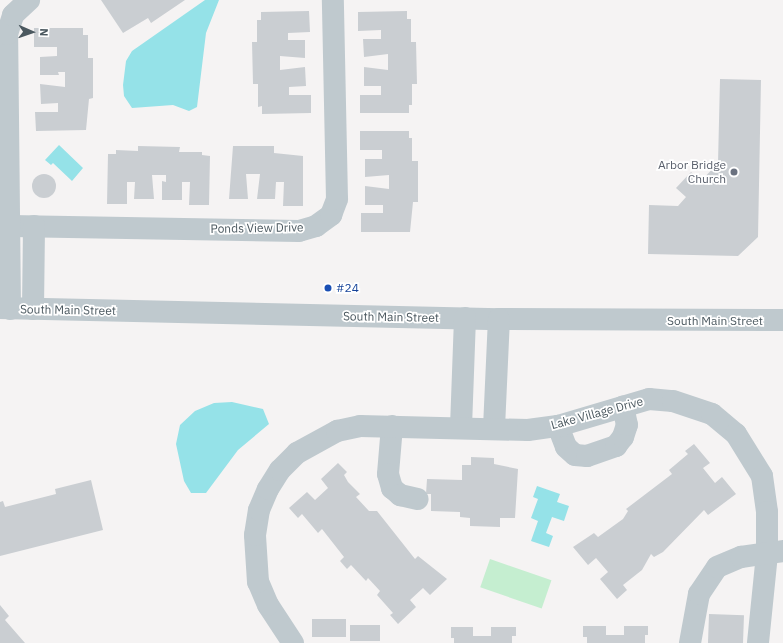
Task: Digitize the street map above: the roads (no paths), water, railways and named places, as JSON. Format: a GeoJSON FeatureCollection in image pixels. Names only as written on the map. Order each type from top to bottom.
{"type":"FeatureCollection","features":[{"type":"Feature","properties":{"kind":"street"},"geometry":{"type":"LineString","coordinates":[[5,308],[11,226],[7,34],[13,15],[29,0]]}},
{"type":"Feature","properties":{"kind":"street","name":"Ponds View Drive"},"geometry":{"type":"LineString","coordinates":[[11,226],[299,231],[316,226],[331,215],[337,199],[333,0]]}},
{"type":"Feature","properties":{"kind":"street"},"geometry":{"type":"LineString","coordinates":[[33,309],[34,226]]}},
{"type":"Feature","properties":{"kind":"street","name":"South Main Street"},"geometry":{"type":"LineString","coordinates":[[5,308],[499,319],[783,320]]}},
{"type":"Feature","properties":{"kind":"street"},"geometry":{"type":"LineString","coordinates":[[461,427],[465,318]]}},
{"type":"Feature","properties":{"kind":"street"},"geometry":{"type":"LineString","coordinates":[[494,428],[499,319]]}},
{"type":"Feature","properties":{"kind":"street","name":"Lake Village Drive"},"geometry":{"type":"LineString","coordinates":[[293,643],[268,606],[258,582],[255,535],[259,510],[268,489],[280,470],[316,440],[360,426],[461,427],[528,430],[558,426],[649,399],[673,401],[712,414],[736,434],[762,476],[775,552],[758,643]]}},
{"type":"Feature","properties":{"kind":"street"},"geometry":{"type":"LineString","coordinates":[[558,426],[566,447],[575,455],[587,456],[616,446],[623,437],[627,425],[622,406]]}},
{"type":"Feature","properties":{"kind":"street"},"geometry":{"type":"LineString","coordinates":[[392,426],[388,474],[392,488],[400,495],[418,499]]}},
{"type":"Feature","properties":{"kind":"street"},"geometry":{"type":"LineString","coordinates":[[690,643],[698,594],[717,567],[741,558],[775,552]]}},
{"type":"Feature","properties":{"kind":"water"},"geometry":{"type":"Polygon","coordinates":[[[205,0],[219,0],[206,33],[197,107],[189,111],[173,105],[132,108],[124,96],[123,85],[126,61],[132,51],[205,0]]]}},
{"type":"Feature","properties":{"kind":"water"},"geometry":{"type":"Polygon","coordinates":[[[59,145],[83,168],[72,181],[53,163],[51,165],[45,160],[59,145]]]}},
{"type":"Feature","properties":{"kind":"water"},"geometry":{"type":"Polygon","coordinates":[[[232,402],[263,409],[269,424],[238,450],[206,493],[191,493],[184,481],[176,444],[180,425],[195,411],[214,403],[232,402]]]}},
{"type":"Feature","properties":{"kind":"water"},"geometry":{"type":"Polygon","coordinates":[[[537,486],[560,494],[557,502],[569,506],[564,521],[552,517],[546,533],[553,536],[549,547],[531,541],[538,521],[531,518],[538,499],[533,497],[537,486]]]}},
{"type":"Feature","properties":{"kind":"place","name":"Arbor Bridge Church"},"geometry":{"type":"Point","coordinates":[734,172]}},
{"type":"Feature","properties":{"kind":"place","name":"#24"},"geometry":{"type":"Point","coordinates":[328,288]}}]}
